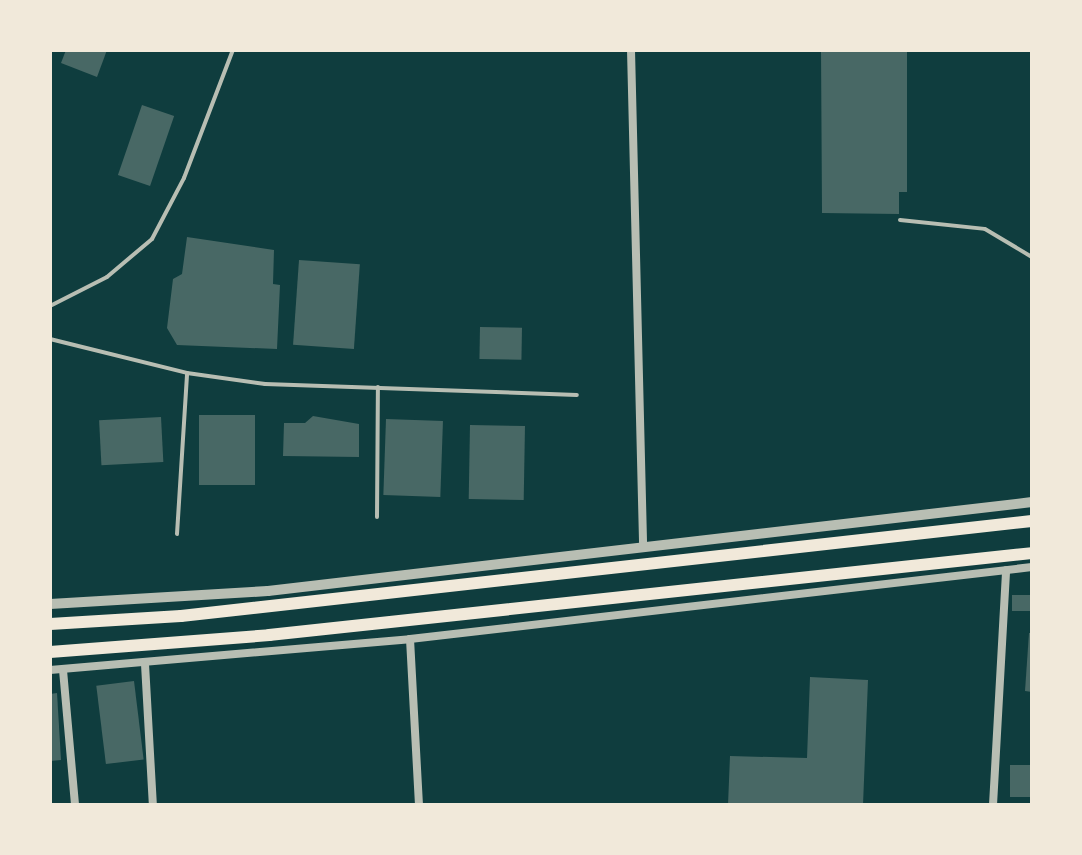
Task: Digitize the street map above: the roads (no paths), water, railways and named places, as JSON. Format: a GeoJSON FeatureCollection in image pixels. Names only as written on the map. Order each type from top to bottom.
{"type":"FeatureCollection","features":[{"type":"Feature","properties":{"kind":"highway"},"geometry":{"type":"LineString","coordinates":[[50,624],[181,616],[1032,521]]}},
{"type":"Feature","properties":{"kind":"highway"},"geometry":{"type":"LineString","coordinates":[[50,652],[269,635],[1032,553]]}},
{"type":"Feature","properties":{"kind":"street"},"geometry":{"type":"LineString","coordinates":[[631,50],[643,546]]}},
{"type":"Feature","properties":{"kind":"street"},"geometry":{"type":"LineString","coordinates":[[50,604],[268,591],[1032,502]]}},
{"type":"Feature","properties":{"kind":"street"},"geometry":{"type":"LineString","coordinates":[[50,670],[410,639],[1032,567]]}},
{"type":"Feature","properties":{"kind":"street"},"geometry":{"type":"LineString","coordinates":[[993,805],[1006,570]]}},
{"type":"Feature","properties":{"kind":"street"},"geometry":{"type":"LineString","coordinates":[[410,639],[419,805]]}},
{"type":"Feature","properties":{"kind":"street"},"geometry":{"type":"LineString","coordinates":[[145,664],[153,805]]}},
{"type":"Feature","properties":{"kind":"street"},"geometry":{"type":"LineString","coordinates":[[63,670],[75,805]]}},
{"type":"Feature","properties":{"kind":"lane"},"geometry":{"type":"LineString","coordinates":[[50,306],[107,277],[152,239],[184,178],[233,50]]}},
{"type":"Feature","properties":{"kind":"lane"},"geometry":{"type":"LineString","coordinates":[[900,220],[985,229],[1032,257]]}},
{"type":"Feature","properties":{"kind":"lane"},"geometry":{"type":"LineString","coordinates":[[50,339],[187,373],[265,384],[577,395]]}},
{"type":"Feature","properties":{"kind":"lane"},"geometry":{"type":"LineString","coordinates":[[177,534],[187,373]]}},
{"type":"Feature","properties":{"kind":"lane"},"geometry":{"type":"LineString","coordinates":[[377,517],[378,387]]}}]}
